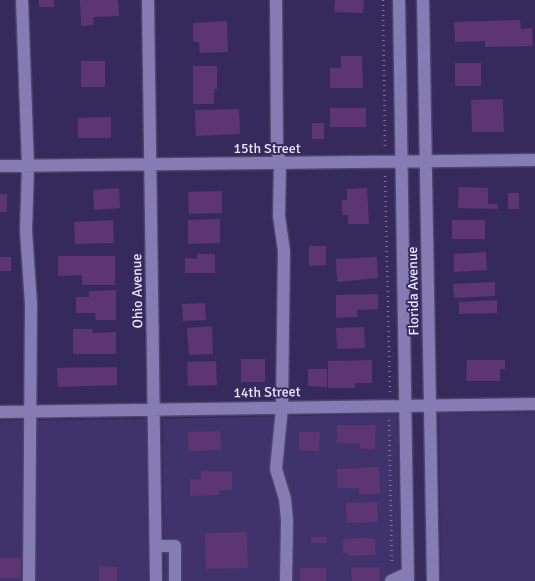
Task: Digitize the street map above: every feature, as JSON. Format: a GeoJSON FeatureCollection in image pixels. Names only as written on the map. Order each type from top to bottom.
{"type":"FeatureCollection","features":[{"type":"Feature","properties":{"kind":"street"},"geometry":{"type":"LineString","coordinates":[[22,0],[28,166],[26,231],[31,304],[29,581]]}},
{"type":"Feature","properties":{"kind":"street","name":"Ohio Avenue"},"geometry":{"type":"LineString","coordinates":[[148,0],[156,581]]}},
{"type":"Feature","properties":{"kind":"street"},"geometry":{"type":"LineString","coordinates":[[276,0],[275,60],[280,163],[279,216],[284,251],[282,408],[276,469],[285,499],[287,520],[286,581]]}},
{"type":"Feature","properties":{"kind":"street","name":"Florida Avenue"},"geometry":{"type":"LineString","coordinates":[[399,0],[408,577]]}},
{"type":"Feature","properties":{"kind":"street","name":"Florida Avenue"},"geometry":{"type":"LineString","coordinates":[[424,0],[433,581]]}},
{"type":"Feature","properties":{"kind":"street","name":"15th Street"},"geometry":{"type":"LineString","coordinates":[[0,166],[535,160]]}},
{"type":"Feature","properties":{"kind":"street","name":"14th Street"},"geometry":{"type":"LineString","coordinates":[[0,412],[431,404],[535,404]]}},
{"type":"Feature","properties":{"kind":"street"},"geometry":{"type":"LineString","coordinates":[[156,546],[175,546],[174,581]]}},
{"type":"Feature","properties":{"kind":"street"},"geometry":{"type":"LineString","coordinates":[[392,581],[408,577]]}},
{"type":"Feature","properties":{"kind":"path"},"geometry":{"type":"LineString","coordinates":[[383,0],[385,148]]}},
{"type":"Feature","properties":{"kind":"path"},"geometry":{"type":"LineString","coordinates":[[385,171],[390,397]]}},
{"type":"Feature","properties":{"kind":"path"},"geometry":{"type":"LineString","coordinates":[[389,413],[392,581]]}},
{"type":"Feature","properties":{"kind":"shaded area"},"geometry":{"type":"Polygon","coordinates":[[[439,413],[535,413],[535,581],[441,581],[439,413]]]}},
{"type":"Feature","properties":{"kind":"shaded area"},"geometry":{"type":"Polygon","coordinates":[[[397,414],[400,581],[164,581],[163,419],[397,414]]]}},
{"type":"Feature","properties":{"kind":"shaded area"},"geometry":{"type":"Polygon","coordinates":[[[147,419],[148,581],[0,581],[0,421],[147,419]]]}},
{"type":"Feature","properties":{"kind":"building"},"geometry":{"type":"Polygon","coordinates":[[[39,0],[54,0],[54,7],[39,7],[39,0]]]}},
{"type":"Feature","properties":{"kind":"building"},"geometry":{"type":"Polygon","coordinates":[[[80,0],[118,0],[119,16],[93,17],[94,25],[81,26],[80,0]]]}},
{"type":"Feature","properties":{"kind":"building"},"geometry":{"type":"Polygon","coordinates":[[[335,0],[364,0],[363,13],[334,12],[335,0]]]}},
{"type":"Feature","properties":{"kind":"building"},"geometry":{"type":"Polygon","coordinates":[[[520,20],[521,29],[532,28],[533,46],[485,47],[485,41],[455,42],[454,22],[520,20]]]}},
{"type":"Feature","properties":{"kind":"building"},"geometry":{"type":"Polygon","coordinates":[[[227,21],[228,52],[200,53],[199,42],[193,42],[193,23],[227,21]]]}},
{"type":"Feature","properties":{"kind":"building"},"geometry":{"type":"Polygon","coordinates":[[[341,56],[362,56],[363,88],[330,88],[330,68],[341,68],[341,56]]]}},
{"type":"Feature","properties":{"kind":"building"},"geometry":{"type":"Polygon","coordinates":[[[81,61],[105,61],[105,87],[81,87],[81,61]]]}},
{"type":"Feature","properties":{"kind":"building"},"geometry":{"type":"Polygon","coordinates":[[[455,63],[481,63],[481,86],[455,86],[455,63]]]}},
{"type":"Feature","properties":{"kind":"building"},"geometry":{"type":"Polygon","coordinates":[[[193,66],[217,66],[217,89],[214,89],[214,104],[193,104],[193,66]]]}},
{"type":"Feature","properties":{"kind":"building"},"geometry":{"type":"Polygon","coordinates":[[[503,99],[504,132],[472,132],[471,100],[503,99]]]}},
{"type":"Feature","properties":{"kind":"building"},"geometry":{"type":"Polygon","coordinates":[[[330,108],[366,108],[366,127],[330,127],[330,108]]]}},
{"type":"Feature","properties":{"kind":"building"},"geometry":{"type":"Polygon","coordinates":[[[239,109],[240,134],[196,136],[195,110],[239,109]]]}},
{"type":"Feature","properties":{"kind":"building"},"geometry":{"type":"Polygon","coordinates":[[[111,117],[111,138],[78,138],[78,118],[111,117]]]}},
{"type":"Feature","properties":{"kind":"building"},"geometry":{"type":"Polygon","coordinates":[[[312,123],[324,123],[324,139],[312,139],[312,123]]]}},
{"type":"Feature","properties":{"kind":"building"},"geometry":{"type":"Polygon","coordinates":[[[459,187],[488,188],[488,204],[498,204],[498,209],[458,208],[459,187]]]}},
{"type":"Feature","properties":{"kind":"building"},"geometry":{"type":"Polygon","coordinates":[[[119,188],[120,208],[94,210],[93,190],[119,188]]]}},
{"type":"Feature","properties":{"kind":"building"},"geometry":{"type":"Polygon","coordinates":[[[367,188],[369,224],[348,224],[348,215],[342,215],[342,200],[347,200],[347,189],[367,188]]]}},
{"type":"Feature","properties":{"kind":"building"},"geometry":{"type":"Polygon","coordinates":[[[222,191],[222,213],[189,214],[188,192],[222,191]]]}},
{"type":"Feature","properties":{"kind":"building"},"geometry":{"type":"Polygon","coordinates":[[[508,193],[519,193],[519,209],[508,209],[508,193]]]}},
{"type":"Feature","properties":{"kind":"building"},"geometry":{"type":"Polygon","coordinates":[[[0,194],[7,194],[7,212],[0,212],[0,194]]]}},
{"type":"Feature","properties":{"kind":"building"},"geometry":{"type":"Polygon","coordinates":[[[220,219],[220,243],[188,244],[188,220],[220,219]]]}},
{"type":"Feature","properties":{"kind":"building"},"geometry":{"type":"Polygon","coordinates":[[[113,220],[114,243],[75,244],[74,222],[113,220]]]}},
{"type":"Feature","properties":{"kind":"building"},"geometry":{"type":"Polygon","coordinates":[[[452,220],[485,220],[485,239],[452,239],[452,220]]]}},
{"type":"Feature","properties":{"kind":"building"},"geometry":{"type":"Polygon","coordinates":[[[309,246],[326,246],[326,265],[309,266],[309,246]]]}},
{"type":"Feature","properties":{"kind":"building"},"geometry":{"type":"Polygon","coordinates":[[[486,252],[487,270],[454,272],[454,254],[486,252]]]}},
{"type":"Feature","properties":{"kind":"building"},"geometry":{"type":"Polygon","coordinates":[[[197,254],[215,254],[215,273],[185,273],[185,258],[197,259],[197,254]]]}},
{"type":"Feature","properties":{"kind":"building"},"geometry":{"type":"Polygon","coordinates":[[[58,256],[115,256],[115,285],[82,285],[82,275],[58,276],[58,256]]]}},
{"type":"Feature","properties":{"kind":"building"},"geometry":{"type":"Polygon","coordinates":[[[0,257],[11,257],[11,271],[0,271],[0,257]]]}},
{"type":"Feature","properties":{"kind":"building"},"geometry":{"type":"Polygon","coordinates":[[[377,257],[378,278],[337,282],[336,259],[377,257]]]}},
{"type":"Feature","properties":{"kind":"building"},"geometry":{"type":"Polygon","coordinates":[[[495,282],[495,296],[454,298],[453,284],[495,282]]]}},
{"type":"Feature","properties":{"kind":"building"},"geometry":{"type":"Polygon","coordinates":[[[116,290],[116,320],[96,320],[95,313],[76,313],[76,297],[89,297],[89,291],[116,290]]]}},
{"type":"Feature","properties":{"kind":"building"},"geometry":{"type":"Polygon","coordinates":[[[378,294],[378,309],[357,310],[357,317],[336,318],[336,295],[378,294]]]}},
{"type":"Feature","properties":{"kind":"building"},"geometry":{"type":"Polygon","coordinates":[[[497,300],[497,313],[459,314],[459,302],[497,300]]]}},
{"type":"Feature","properties":{"kind":"building"},"geometry":{"type":"Polygon","coordinates":[[[205,303],[206,320],[183,321],[182,304],[205,303]]]}},
{"type":"Feature","properties":{"kind":"building"},"geometry":{"type":"Polygon","coordinates":[[[212,326],[213,354],[189,355],[187,328],[212,326]]]}},
{"type":"Feature","properties":{"kind":"building"},"geometry":{"type":"Polygon","coordinates":[[[364,327],[365,348],[337,349],[336,328],[364,327]]]}},
{"type":"Feature","properties":{"kind":"building"},"geometry":{"type":"Polygon","coordinates":[[[73,329],[92,329],[93,333],[116,332],[116,354],[73,354],[73,329]]]}},
{"type":"Feature","properties":{"kind":"building"},"geometry":{"type":"Polygon","coordinates":[[[241,359],[265,359],[265,382],[241,382],[241,359]]]}},
{"type":"Feature","properties":{"kind":"building"},"geometry":{"type":"Polygon","coordinates":[[[372,360],[372,383],[355,383],[355,388],[328,388],[328,361],[372,360]]]}},
{"type":"Feature","properties":{"kind":"building"},"geometry":{"type":"Polygon","coordinates":[[[467,360],[505,360],[505,369],[500,369],[500,381],[466,381],[467,360]]]}},
{"type":"Feature","properties":{"kind":"building"},"geometry":{"type":"Polygon","coordinates":[[[216,361],[217,385],[188,386],[187,362],[216,361]]]}},
{"type":"Feature","properties":{"kind":"building"},"geometry":{"type":"Polygon","coordinates":[[[117,367],[117,385],[58,387],[57,368],[117,367]]]}},
{"type":"Feature","properties":{"kind":"building"},"geometry":{"type":"Polygon","coordinates":[[[308,369],[327,369],[327,387],[308,386],[308,369]]]}},
{"type":"Feature","properties":{"kind":"building"},"geometry":{"type":"Polygon","coordinates":[[[337,425],[376,425],[375,449],[360,449],[360,443],[337,443],[337,425]]]}},
{"type":"Feature","properties":{"kind":"building"},"geometry":{"type":"Polygon","coordinates":[[[220,431],[221,450],[189,451],[188,432],[220,431]]]}},
{"type":"Feature","properties":{"kind":"building"},"geometry":{"type":"Polygon","coordinates":[[[299,432],[320,432],[319,451],[299,450],[299,432]]]}},
{"type":"Feature","properties":{"kind":"building"},"geometry":{"type":"Polygon","coordinates":[[[379,467],[380,494],[359,494],[359,488],[337,488],[337,469],[379,467]]]}},
{"type":"Feature","properties":{"kind":"building"},"geometry":{"type":"Polygon","coordinates":[[[201,471],[232,471],[232,490],[219,490],[219,495],[190,496],[190,479],[201,479],[201,471]]]}},
{"type":"Feature","properties":{"kind":"building"},"geometry":{"type":"Polygon","coordinates":[[[377,502],[378,522],[347,523],[346,503],[377,502]]]}},
{"type":"Feature","properties":{"kind":"building"},"geometry":{"type":"Polygon","coordinates":[[[247,532],[248,568],[206,569],[205,533],[247,532]]]}},
{"type":"Feature","properties":{"kind":"building"},"geometry":{"type":"Polygon","coordinates":[[[311,537],[326,537],[327,543],[311,543],[311,537]]]}},
{"type":"Feature","properties":{"kind":"building"},"geometry":{"type":"Polygon","coordinates":[[[343,539],[375,539],[376,555],[348,556],[348,553],[343,553],[343,539]]]}},
{"type":"Feature","properties":{"kind":"building"},"geometry":{"type":"Polygon","coordinates":[[[0,558],[21,558],[20,578],[0,578],[0,558]]]}},
{"type":"Feature","properties":{"kind":"building"},"geometry":{"type":"Polygon","coordinates":[[[99,566],[117,567],[117,581],[99,581],[99,566]]]}},
{"type":"Feature","properties":{"kind":"building"},"geometry":{"type":"Polygon","coordinates":[[[351,567],[379,567],[380,581],[352,581],[351,567]]]}},
{"type":"Feature","properties":{"kind":"building"},"geometry":{"type":"Polygon","coordinates":[[[300,568],[326,568],[326,581],[300,581],[300,568]]]}}]}
